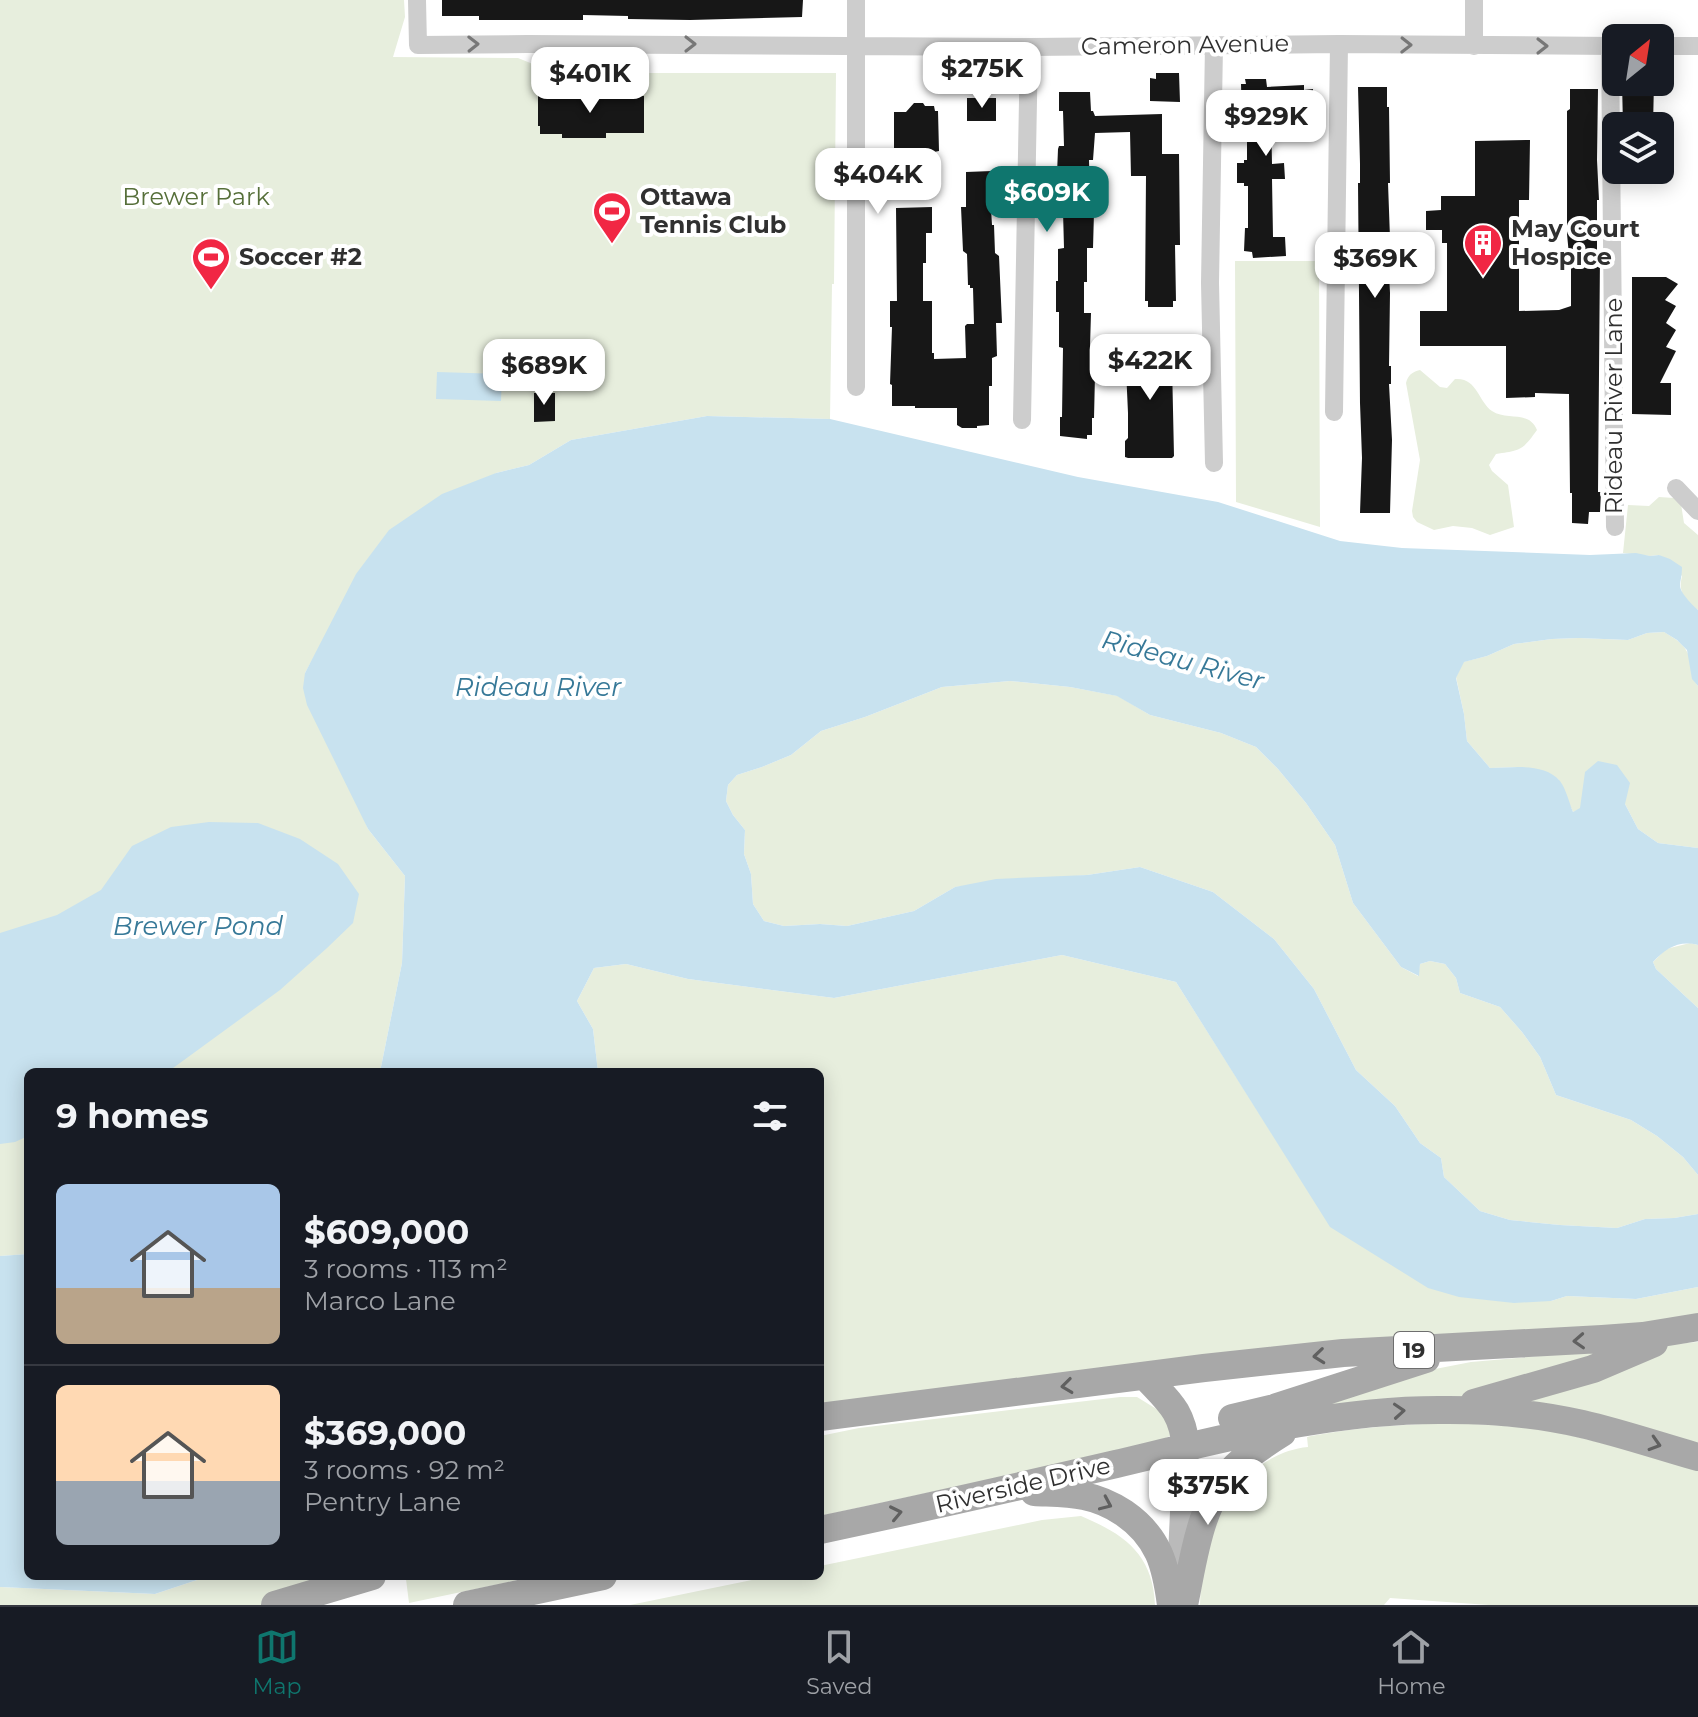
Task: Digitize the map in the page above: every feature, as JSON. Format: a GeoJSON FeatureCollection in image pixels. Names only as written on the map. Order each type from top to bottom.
{"type":"FeatureCollection","features":[{"type":"Feature","properties":{"kind":"main road","name":"19"},"geometry":{"type":"LineString","coordinates":[[824,1416],[1343,1353],[1602,1339],[1691,1328]]}},
{"type":"Feature","properties":{"kind":"main road"},"geometry":{"type":"LineString","coordinates":[[1450,1409],[1593,1369],[1691,1328]]}},
{"type":"Feature","properties":{"kind":"main road"},"geometry":{"type":"LineString","coordinates":[[1186,1447],[1198,1429],[1208,1424],[1274,1408],[1460,1348]]}},
{"type":"Feature","properties":{"kind":"main road"},"geometry":{"type":"LineString","coordinates":[[1145,1376],[1181,1420],[1186,1447],[1181,1605]]}},
{"type":"Feature","properties":{"kind":"main road","name":"Riverside Drive"},"geometry":{"type":"LineString","coordinates":[[824,1529],[1294,1424],[1374,1413],[1450,1409],[1514,1413],[1580,1424],[1698,1457]]}},
{"type":"Feature","properties":{"kind":"main road"},"geometry":{"type":"LineString","coordinates":[[1181,1605],[1199,1533],[1216,1493],[1234,1468],[1294,1424]]}},
{"type":"Feature","properties":{"kind":"main road"},"geometry":{"type":"LineString","coordinates":[[1001,1491],[1081,1495],[1117,1508],[1144,1530],[1156,1546],[1168,1581],[1171,1605]]}},
{"type":"Feature","properties":{"kind":"main road"},"geometry":{"type":"LineString","coordinates":[[275,1605],[359,1580]]}},
{"type":"Feature","properties":{"kind":"main road"},"geometry":{"type":"LineString","coordinates":[[467,1605],[584,1580]]}},
{"type":"Feature","properties":{"kind":"street","name":"Cameron Avenue"},"geometry":{"type":"LineString","coordinates":[[417,0],[418,45],[1602,46]]}},
{"type":"Feature","properties":{"kind":"street"},"geometry":{"type":"LineString","coordinates":[[856,0],[856,387]]}},
{"type":"Feature","properties":{"kind":"street"},"geometry":{"type":"LineString","coordinates":[[1474,0],[1474,46]]}},
{"type":"Feature","properties":{"kind":"street"},"geometry":{"type":"LineString","coordinates":[[1334,412],[1339,44]]}},
{"type":"Feature","properties":{"kind":"street"},"geometry":{"type":"LineString","coordinates":[[1214,45],[1210,283],[1214,463]]}},
{"type":"Feature","properties":{"kind":"street"},"geometry":{"type":"LineString","coordinates":[[1674,46],[1698,46]]}},
{"type":"Feature","properties":{"kind":"street"},"geometry":{"type":"LineString","coordinates":[[1022,420],[1029,47]]}},
{"type":"Feature","properties":{"kind":"street","name":"Rideau River Lane"},"geometry":{"type":"LineString","coordinates":[[1613,96],[1615,527]]}},
{"type":"Feature","properties":{"kind":"street"},"geometry":{"type":"LineString","coordinates":[[1676,488],[1698,511]]}},
{"type":"Feature","properties":{"kind":"green space","name":"Brewer Park"},"geometry":{"type":"Polygon","coordinates":[[[0,0],[404,0],[405,17],[393,57],[518,58],[550,71],[836,73],[830,419],[707,416],[571,440],[529,465],[496,473],[321,644],[305,673],[368,829],[405,876],[402,963],[381,1068],[24,1068],[24,1254],[0,1256],[0,0]]]}},
{"type":"Feature","properties":{"kind":"green space"},"geometry":{"type":"Polygon","coordinates":[[[1235,261],[1319,261],[1320,527],[1236,502],[1235,261]]]}},
{"type":"Feature","properties":{"kind":"green space"},"geometry":{"type":"Polygon","coordinates":[[[1420,370],[1440,387],[1447,388],[1455,379],[1468,382],[1492,411],[1529,420],[1537,430],[1524,446],[1496,454],[1489,465],[1508,485],[1514,527],[1490,535],[1472,528],[1453,526],[1434,530],[1413,517],[1420,460],[1406,383],[1411,374],[1420,370]]]}},
{"type":"Feature","properties":{"kind":"green space"},"geometry":{"type":"Polygon","coordinates":[[[1659,497],[1674,498],[1681,504],[1684,523],[1698,535],[1698,610],[1683,596],[1682,576],[1659,555],[1623,553],[1628,505],[1649,506],[1659,497]]]}},
{"type":"Feature","properties":{"kind":"green space"},"geometry":{"type":"Polygon","coordinates":[[[1664,632],[1687,651],[1698,686],[1698,848],[1658,843],[1638,829],[1625,804],[1573,812],[1558,779],[1521,767],[1490,768],[1467,741],[1456,677],[1463,662],[1514,644],[1579,638],[1628,640],[1647,633],[1664,632]]]}},
{"type":"Feature","properties":{"kind":"green space"},"geometry":{"type":"Polygon","coordinates":[[[1010,681],[1118,696],[1150,715],[1221,733],[1256,747],[1306,803],[1335,845],[1353,903],[1401,967],[1418,976],[1420,964],[1430,961],[1445,964],[1456,978],[1460,993],[1500,1007],[1522,1032],[1540,1057],[1556,1095],[1631,1120],[1683,1157],[1698,1175],[1698,1214],[1645,1219],[1617,1228],[1510,1220],[1480,1211],[1444,1177],[1441,1158],[1420,1143],[1395,1106],[1356,1070],[1314,989],[1274,939],[1213,892],[1140,867],[955,887],[914,911],[847,926],[784,926],[764,921],[753,904],[751,874],[744,854],[745,830],[726,801],[728,785],[737,775],[791,755],[821,731],[942,687],[1010,681]]]}},
{"type":"Feature","properties":{"kind":"green space"},"geometry":{"type":"Polygon","coordinates":[[[1690,943],[1698,945],[1698,1008],[1656,969],[1653,962],[1666,949],[1690,943]]]}},
{"type":"Feature","properties":{"kind":"green space"},"geometry":{"type":"Polygon","coordinates":[[[1062,955],[1176,982],[1331,1227],[1551,1301],[1567,1296],[1636,1299],[1698,1287],[1698,1315],[824,1417],[824,1068],[598,1068],[593,1029],[577,1001],[594,968],[626,964],[688,979],[834,998],[1062,955]]]}},
{"type":"Feature","properties":{"kind":"green space"},"geometry":{"type":"Polygon","coordinates":[[[1698,1342],[1698,1446],[1610,1421],[1324,1408],[1323,1403],[1430,1370],[1471,1362],[1698,1342]]]}},
{"type":"Feature","properties":{"kind":"green space"},"geometry":{"type":"Polygon","coordinates":[[[1137,1397],[1163,1413],[1169,1423],[1170,1436],[1150,1445],[824,1515],[824,1435],[859,1428],[1137,1397]]]}},
{"type":"Feature","properties":{"kind":"green space"},"geometry":{"type":"Polygon","coordinates":[[[1456,1423],[1560,1433],[1698,1471],[1698,1605],[1489,1605],[1390,1598],[1384,1605],[1200,1605],[1202,1553],[1224,1496],[1230,1499],[1253,1471],[1273,1457],[1308,1447],[1307,1437],[1311,1436],[1383,1426],[1456,1423]]]}},
{"type":"Feature","properties":{"kind":"green space"},"geometry":{"type":"Polygon","coordinates":[[[1081,1516],[1123,1539],[1142,1559],[1149,1572],[1155,1605],[630,1605],[752,1580],[824,1580],[824,1565],[1042,1520],[1081,1516]]]}},
{"type":"Feature","properties":{"kind":"green space"},"geometry":{"type":"Polygon","coordinates":[[[197,1580],[359,1580],[275,1605],[0,1605],[0,1587],[155,1594],[197,1580]]]}},
{"type":"Feature","properties":{"kind":"green space"},"geometry":{"type":"Polygon","coordinates":[[[406,1580],[518,1580],[409,1603],[406,1580]]]}},
{"type":"Feature","properties":{"kind":"water"},"geometry":{"type":"Polygon","coordinates":[[[437,372],[502,374],[501,401],[436,399],[437,372]]]}},
{"type":"Feature","properties":{"kind":"water","name":"Rideau River"},"geometry":{"type":"Polygon","coordinates":[[[707,416],[830,419],[1078,477],[1218,502],[1340,541],[1402,548],[1590,555],[1636,553],[1659,555],[1682,567],[1682,591],[1698,610],[1698,686],[1692,679],[1687,650],[1664,632],[1647,633],[1628,640],[1579,638],[1514,644],[1464,662],[1456,678],[1467,741],[1490,768],[1527,767],[1553,775],[1562,784],[1573,812],[1580,808],[1585,772],[1598,761],[1617,765],[1630,783],[1625,804],[1638,829],[1658,843],[1698,848],[1698,945],[1673,946],[1653,962],[1656,969],[1698,1008],[1698,1175],[1683,1157],[1631,1120],[1556,1095],[1540,1057],[1522,1032],[1500,1007],[1460,993],[1456,978],[1445,964],[1430,961],[1420,964],[1419,976],[1401,967],[1353,903],[1335,845],[1306,803],[1256,747],[1221,733],[1150,715],[1117,696],[1070,687],[1010,681],[942,687],[821,731],[791,755],[737,775],[728,785],[726,801],[745,830],[744,854],[751,874],[753,904],[764,921],[784,926],[847,926],[914,911],[955,887],[996,879],[1087,875],[1140,867],[1213,892],[1274,939],[1314,989],[1356,1070],[1395,1106],[1420,1143],[1441,1158],[1444,1177],[1480,1211],[1510,1220],[1617,1228],[1645,1219],[1698,1214],[1698,1287],[1636,1299],[1567,1296],[1551,1301],[1514,1303],[1459,1297],[1428,1288],[1330,1227],[1176,982],[1062,955],[834,998],[688,979],[626,964],[594,968],[577,1001],[593,1029],[598,1068],[381,1068],[402,963],[405,876],[368,829],[307,705],[303,688],[305,673],[356,574],[389,530],[442,494],[496,473],[529,465],[571,440],[707,416]]]}},
{"type":"Feature","properties":{"kind":"water","name":"Brewer Pond"},"geometry":{"type":"Polygon","coordinates":[[[209,822],[258,823],[300,839],[338,864],[359,894],[353,923],[280,990],[173,1068],[24,1068],[24,1138],[0,1144],[0,933],[57,915],[101,890],[132,846],[171,827],[209,822]]]}},
{"type":"Feature","properties":{"kind":"water"},"geometry":{"type":"Polygon","coordinates":[[[24,1254],[24,1580],[197,1580],[155,1594],[0,1587],[0,1256],[24,1254]]]}},
{"type":"Feature","properties":{"kind":"building"},"geometry":{"type":"Polygon","coordinates":[[[442,0],[803,0],[802,17],[690,20],[583,15],[583,20],[479,20],[479,16],[442,16],[442,0]]]}},
{"type":"Feature","properties":{"kind":"building"},"geometry":{"type":"Polygon","coordinates":[[[1156,73],[1179,73],[1180,102],[1150,101],[1150,78],[1156,79],[1156,73]]]}},
{"type":"Feature","properties":{"kind":"building"},"geometry":{"type":"Polygon","coordinates":[[[1245,79],[1266,79],[1267,87],[1304,85],[1304,90],[1313,89],[1314,115],[1271,117],[1272,164],[1284,163],[1285,179],[1272,179],[1273,237],[1285,237],[1286,256],[1253,258],[1252,252],[1244,251],[1245,228],[1248,228],[1248,186],[1237,183],[1237,163],[1247,160],[1247,122],[1242,122],[1241,84],[1246,84],[1245,79]]]}},
{"type":"Feature","properties":{"kind":"building"},"geometry":{"type":"Polygon","coordinates":[[[1358,87],[1387,87],[1389,107],[1390,513],[1360,513],[1358,87]]]}},
{"type":"Feature","properties":{"kind":"building"},"geometry":{"type":"Polygon","coordinates":[[[1570,89],[1598,89],[1598,492],[1601,492],[1600,512],[1589,512],[1588,524],[1572,523],[1569,394],[1535,393],[1535,397],[1506,398],[1506,346],[1420,346],[1420,311],[1447,311],[1447,243],[1442,243],[1442,230],[1426,230],[1426,211],[1441,210],[1441,196],[1475,196],[1475,141],[1530,140],[1529,200],[1519,200],[1519,311],[1559,310],[1571,306],[1571,255],[1567,234],[1567,111],[1570,109],[1570,89]]]}},
{"type":"Feature","properties":{"kind":"building"},"geometry":{"type":"Polygon","coordinates":[[[1059,92],[1090,92],[1091,111],[1095,116],[1162,114],[1162,154],[1179,154],[1180,245],[1175,245],[1176,301],[1173,301],[1173,307],[1148,307],[1148,301],[1145,301],[1146,176],[1131,176],[1130,132],[1095,133],[1093,160],[1089,160],[1090,212],[1094,212],[1093,248],[1087,248],[1087,282],[1084,282],[1084,313],[1091,313],[1090,347],[1095,375],[1092,435],[1087,435],[1087,439],[1060,436],[1063,348],[1059,347],[1056,281],[1058,249],[1064,248],[1063,211],[1059,209],[1057,174],[1058,149],[1064,146],[1059,92]]]}},
{"type":"Feature","properties":{"kind":"building"},"geometry":{"type":"Polygon","coordinates":[[[538,95],[644,96],[644,133],[606,133],[606,138],[562,138],[562,134],[540,134],[538,95]]]}},
{"type":"Feature","properties":{"kind":"building"},"geometry":{"type":"Polygon","coordinates":[[[1622,96],[1654,96],[1653,112],[1623,112],[1622,96]]]}},
{"type":"Feature","properties":{"kind":"building"},"geometry":{"type":"Polygon","coordinates":[[[967,98],[996,98],[996,121],[967,121],[967,98]]]}},
{"type":"Feature","properties":{"kind":"building"},"geometry":{"type":"Polygon","coordinates":[[[914,103],[934,106],[938,111],[939,151],[924,154],[924,162],[902,162],[902,154],[894,152],[894,112],[906,112],[914,103]]]}},
{"type":"Feature","properties":{"kind":"building"},"geometry":{"type":"Polygon","coordinates":[[[966,172],[995,172],[996,192],[990,192],[992,225],[995,253],[999,256],[1002,323],[996,323],[997,356],[992,358],[989,425],[962,428],[957,425],[957,408],[892,406],[890,301],[897,301],[896,208],[932,207],[932,233],[926,233],[926,263],[923,263],[923,301],[932,301],[932,353],[934,359],[966,358],[965,326],[974,324],[973,288],[968,285],[961,207],[966,207],[966,172]]]}},
{"type":"Feature","properties":{"kind":"building"},"geometry":{"type":"Polygon","coordinates":[[[1632,277],[1666,277],[1678,284],[1665,300],[1676,306],[1666,323],[1676,330],[1666,347],[1676,351],[1660,383],[1671,383],[1671,415],[1632,414],[1632,277]]]}},
{"type":"Feature","properties":{"kind":"building"},"geometry":{"type":"Polygon","coordinates":[[[1174,346],[1174,456],[1128,458],[1125,457],[1128,413],[1125,347],[1174,346]]]}},
{"type":"Feature","properties":{"kind":"building"},"geometry":{"type":"Polygon","coordinates":[[[534,393],[555,393],[555,421],[534,422],[534,393]]]}},
{"type":"Feature","properties":{"kind":"place","name":"Ottawa Tennis Club"},"geometry":{"type":"Point","coordinates":[612,245]}},
{"type":"Feature","properties":{"kind":"place","name":"May Court Hospice"},"geometry":{"type":"Point","coordinates":[1483,277]}},
{"type":"Feature","properties":{"kind":"place","name":"Soccer #2"},"geometry":{"type":"Point","coordinates":[211,291]}}]}
